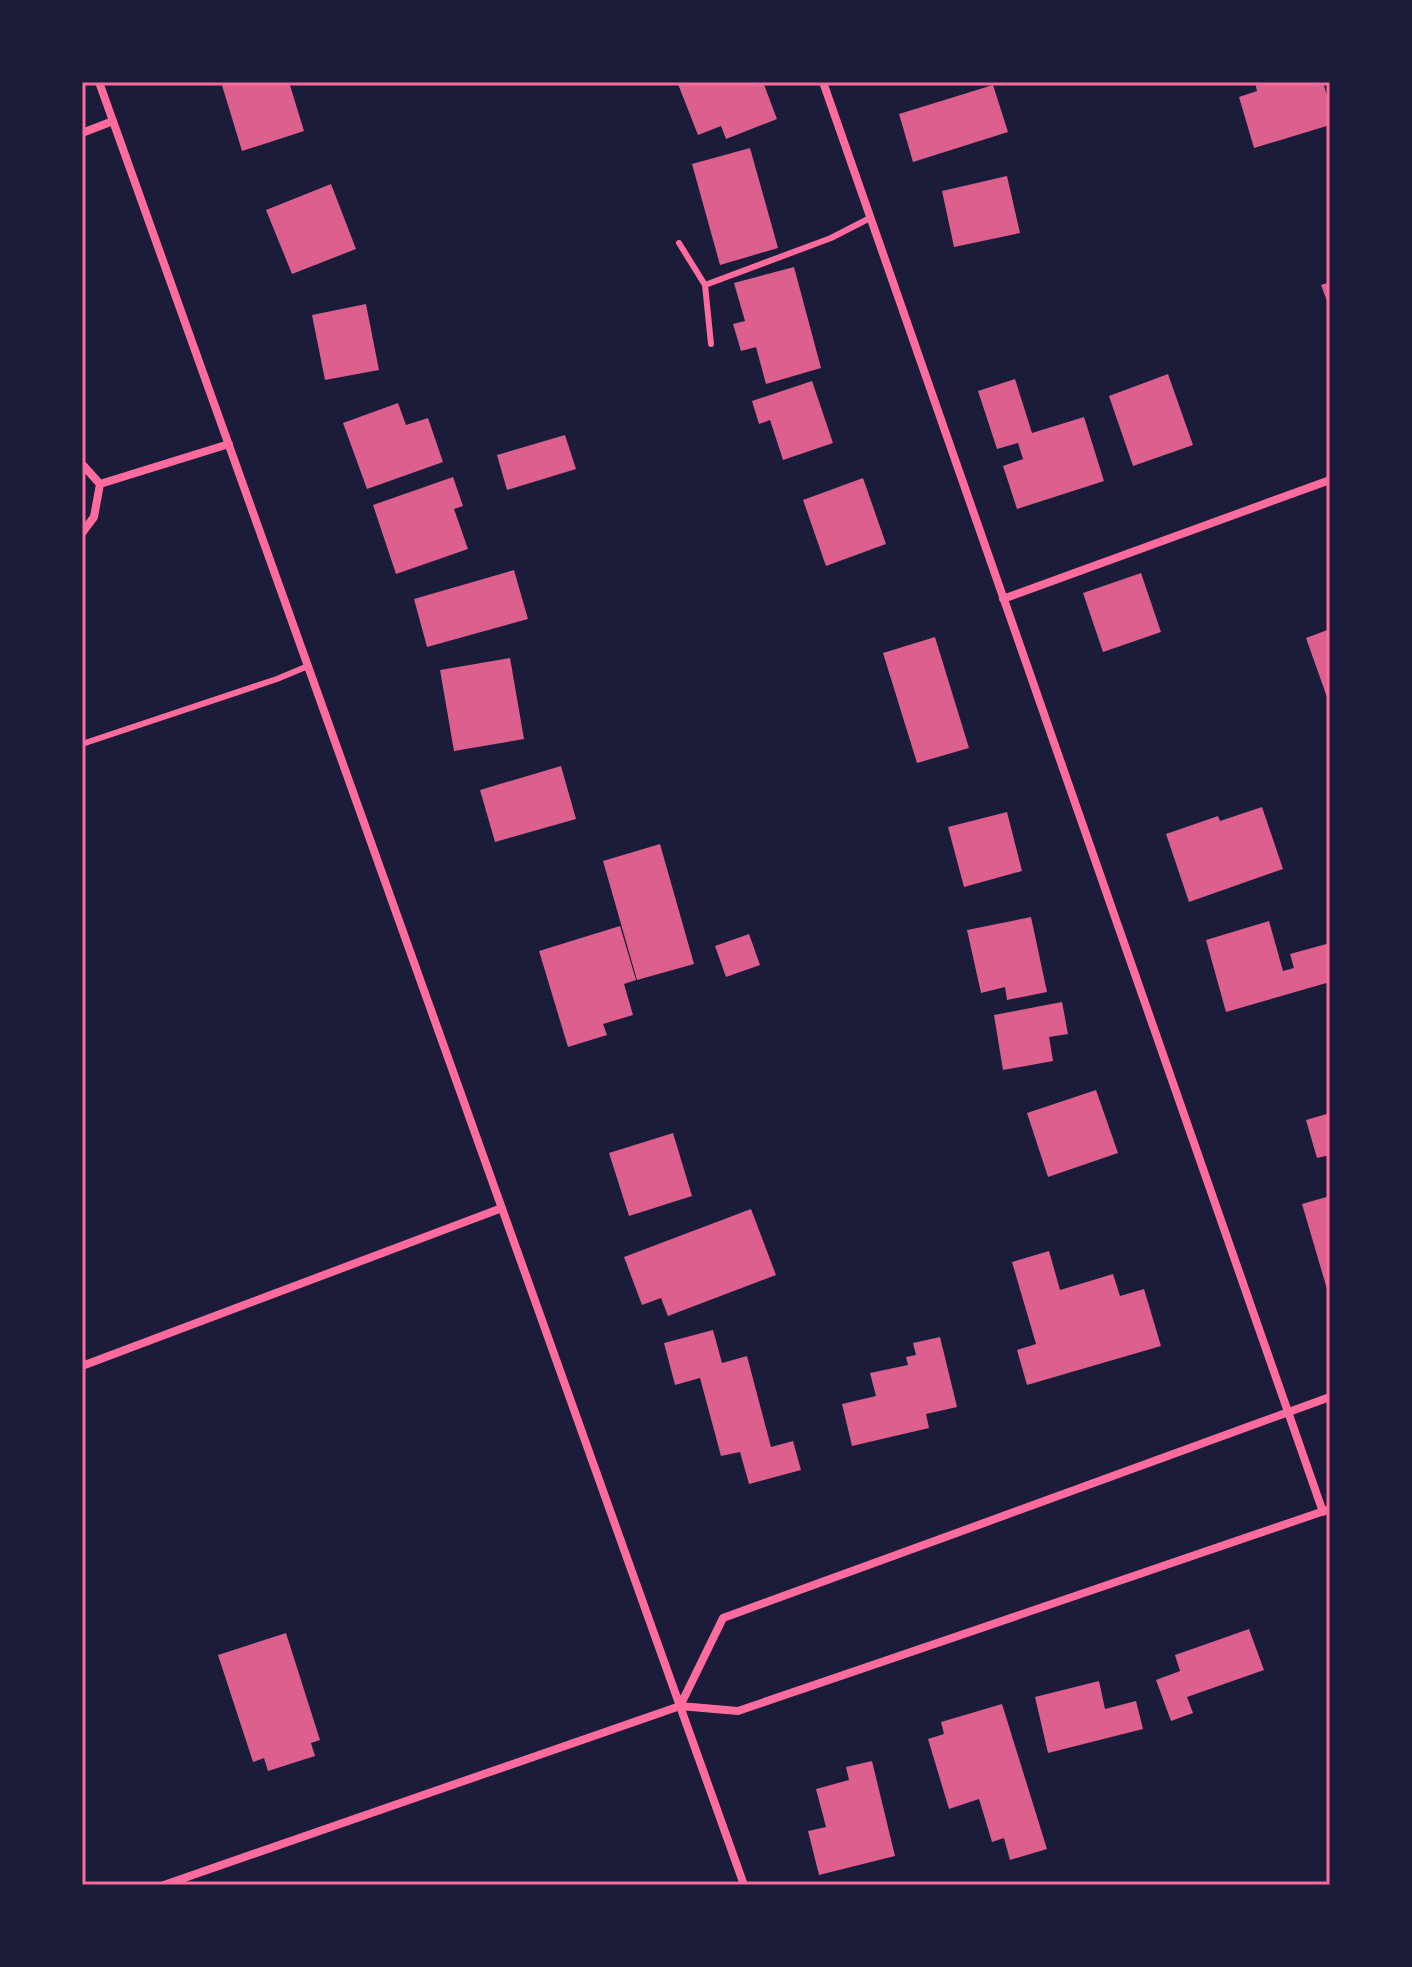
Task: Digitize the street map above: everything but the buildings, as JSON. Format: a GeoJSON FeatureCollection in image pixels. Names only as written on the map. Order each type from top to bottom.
{"type":"FeatureCollection","features":[{"type":"Feature","properties":{"kind":"street"},"geometry":{"type":"LineString","coordinates":[[99,82],[744,1885]]}},
{"type":"Feature","properties":{"kind":"street"},"geometry":{"type":"LineString","coordinates":[[164,1885],[680,1706],[738,1711],[1326,1510],[1288,1411],[823,82]]}},
{"type":"Feature","properties":{"kind":"street"},"geometry":{"type":"LineString","coordinates":[[82,133],[113,121]]}},
{"type":"Feature","properties":{"kind":"street"},"geometry":{"type":"LineString","coordinates":[[100,484],[229,444]]}},
{"type":"Feature","properties":{"kind":"street"},"geometry":{"type":"LineString","coordinates":[[82,464],[100,484]]}},
{"type":"Feature","properties":{"kind":"street"},"geometry":{"type":"LineString","coordinates":[[1003,599],[1330,480]]}},
{"type":"Feature","properties":{"kind":"street"},"geometry":{"type":"LineString","coordinates":[[82,533],[94,517],[100,484]]}},
{"type":"Feature","properties":{"kind":"street"},"geometry":{"type":"LineString","coordinates":[[82,1366],[502,1208]]}},
{"type":"Feature","properties":{"kind":"street"},"geometry":{"type":"LineString","coordinates":[[680,1706],[723,1618],[1330,1397]]}},
{"type":"Feature","properties":{"kind":"lane"},"geometry":{"type":"LineString","coordinates":[[705,285],[831,238],[870,218]]}},
{"type":"Feature","properties":{"kind":"lane"},"geometry":{"type":"LineString","coordinates":[[679,243],[705,285],[711,344]]}},
{"type":"Feature","properties":{"kind":"lane"},"geometry":{"type":"LineString","coordinates":[[82,744],[308,666]]}}]}
